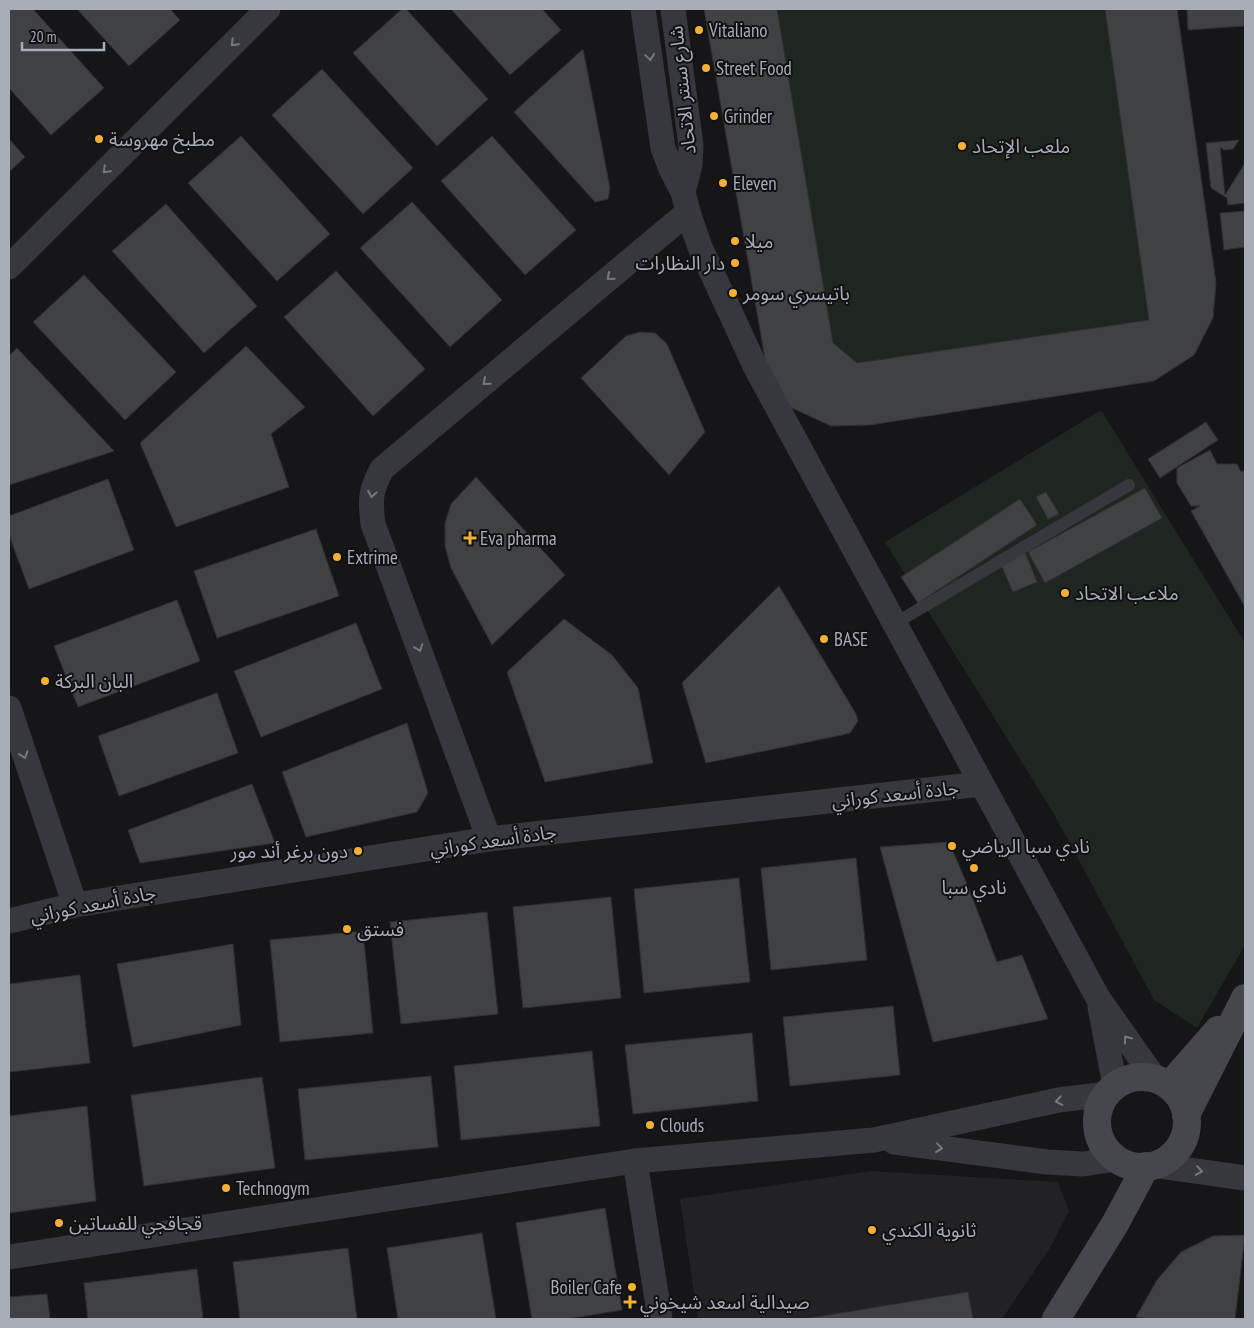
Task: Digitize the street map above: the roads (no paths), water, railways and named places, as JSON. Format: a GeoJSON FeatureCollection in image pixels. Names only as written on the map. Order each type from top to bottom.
{"type":"FeatureCollection","features":[{"type":"Feature","properties":{"kind":"street"},"geometry":{"type":"LineString","coordinates":[[9,267],[268,9]]}},
{"type":"Feature","properties":{"kind":"street","name":"شارع سنتر الاتحاد"},"geometry":{"type":"LineString","coordinates":[[643,9],[663,148],[685,202]]}},
{"type":"Feature","properties":{"kind":"street","name":"شارع سنتر الاتحاد"},"geometry":{"type":"LineString","coordinates":[[673,9],[691,146],[685,202]]}},
{"type":"Feature","properties":{"kind":"street"},"geometry":{"type":"LineString","coordinates":[[489,839],[373,524],[370,505],[373,486],[382,469],[685,202],[700,246],[756,368],[981,784],[1098,998],[1162,1082],[1179,1096],[1187,1122],[1185,1135],[1180,1147],[1170,1157],[1134,1163],[1082,1164],[1048,1162],[874,1140]]}},
{"type":"Feature","properties":{"kind":"street"},"geometry":{"type":"LineString","coordinates":[[9,708],[75,905]]}},
{"type":"Feature","properties":{"kind":"street","name":"جادة أسعد كوراني"},"geometry":{"type":"LineString","coordinates":[[9,921],[75,905],[489,839],[981,784]]}},
{"type":"Feature","properties":{"kind":"street"},"geometry":{"type":"LineString","coordinates":[[1098,998],[1111,1090]]}},
{"type":"Feature","properties":{"kind":"street"},"geometry":{"type":"LineString","coordinates":[[1162,1082],[1243,1001]]}},
{"type":"Feature","properties":{"kind":"street"},"geometry":{"type":"LineString","coordinates":[[1186,1115],[1243,1001]]}},
{"type":"Feature","properties":{"kind":"street"},"geometry":{"type":"LineString","coordinates":[[1162,1082],[1141,1077],[1126,1080],[1111,1090],[1101,1104],[1098,1118],[1098,1131],[1104,1145],[1134,1163],[1245,1178]]}},
{"type":"Feature","properties":{"kind":"street"},"geometry":{"type":"LineString","coordinates":[[9,1257],[635,1161],[874,1140],[1111,1090]]}},
{"type":"Feature","properties":{"kind":"street"},"geometry":{"type":"LineString","coordinates":[[635,1161],[660,1319]]}},
{"type":"Feature","properties":{"kind":"street"},"geometry":{"type":"LineString","coordinates":[[1056,1319],[1114,1224],[1134,1163]]}},
{"type":"Feature","properties":{"kind":"lane"},"geometry":{"type":"LineString","coordinates":[[894,624],[1128,485]]}},
{"type":"Feature","properties":{"kind":"place","name":"Vitaliano"},"geometry":{"type":"Point","coordinates":[699,30]}},
{"type":"Feature","properties":{"kind":"place","name":"Street Food"},"geometry":{"type":"Point","coordinates":[706,68]}},
{"type":"Feature","properties":{"kind":"place","name":"Grinder"},"geometry":{"type":"Point","coordinates":[714,116]}},
{"type":"Feature","properties":{"kind":"place","name":"مطبخ مهروسة"},"geometry":{"type":"Point","coordinates":[99,139]}},
{"type":"Feature","properties":{"kind":"place","name":"ملعب الإتحاد"},"geometry":{"type":"Point","coordinates":[962,146]}},
{"type":"Feature","properties":{"kind":"place","name":"Eleven"},"geometry":{"type":"Point","coordinates":[723,183]}},
{"type":"Feature","properties":{"kind":"place","name":"ميلا"},"geometry":{"type":"Point","coordinates":[735,241]}},
{"type":"Feature","properties":{"kind":"place","name":"دار النظارات"},"geometry":{"type":"Point","coordinates":[735,263]}},
{"type":"Feature","properties":{"kind":"place","name":"باتيسري سومر"},"geometry":{"type":"Point","coordinates":[733,293]}},
{"type":"Feature","properties":{"kind":"place","name":"Eva pharma"},"geometry":{"type":"Point","coordinates":[470,538]}},
{"type":"Feature","properties":{"kind":"place","name":"Extrime"},"geometry":{"type":"Point","coordinates":[337,557]}},
{"type":"Feature","properties":{"kind":"place","name":"ملاعب الاتحاد"},"geometry":{"type":"Point","coordinates":[1065,593]}},
{"type":"Feature","properties":{"kind":"place","name":"BASE"},"geometry":{"type":"Point","coordinates":[824,639]}},
{"type":"Feature","properties":{"kind":"place","name":"البان البركة"},"geometry":{"type":"Point","coordinates":[45,681]}},
{"type":"Feature","properties":{"kind":"place","name":"نادي سبا الرياضي"},"geometry":{"type":"Point","coordinates":[952,846]}},
{"type":"Feature","properties":{"kind":"place","name":"دون برغر أند مور"},"geometry":{"type":"Point","coordinates":[358,851]}},
{"type":"Feature","properties":{"kind":"place","name":"نادي سبا"},"geometry":{"type":"Point","coordinates":[974,868]}},
{"type":"Feature","properties":{"kind":"place","name":"فستق"},"geometry":{"type":"Point","coordinates":[347,929]}},
{"type":"Feature","properties":{"kind":"place","name":"Clouds"},"geometry":{"type":"Point","coordinates":[650,1125]}},
{"type":"Feature","properties":{"kind":"place","name":"Technogym"},"geometry":{"type":"Point","coordinates":[226,1188]}},
{"type":"Feature","properties":{"kind":"place","name":"قجاقجي للفساتين"},"geometry":{"type":"Point","coordinates":[59,1223]}},
{"type":"Feature","properties":{"kind":"place","name":"ثانوية الكندي"},"geometry":{"type":"Point","coordinates":[872,1230]}},
{"type":"Feature","properties":{"kind":"place","name":"Boiler Cafe"},"geometry":{"type":"Point","coordinates":[632,1287]}},
{"type":"Feature","properties":{"kind":"place","name":"صيدالية اسعد شيخوني"},"geometry":{"type":"Point","coordinates":[630,1302]}}]}
